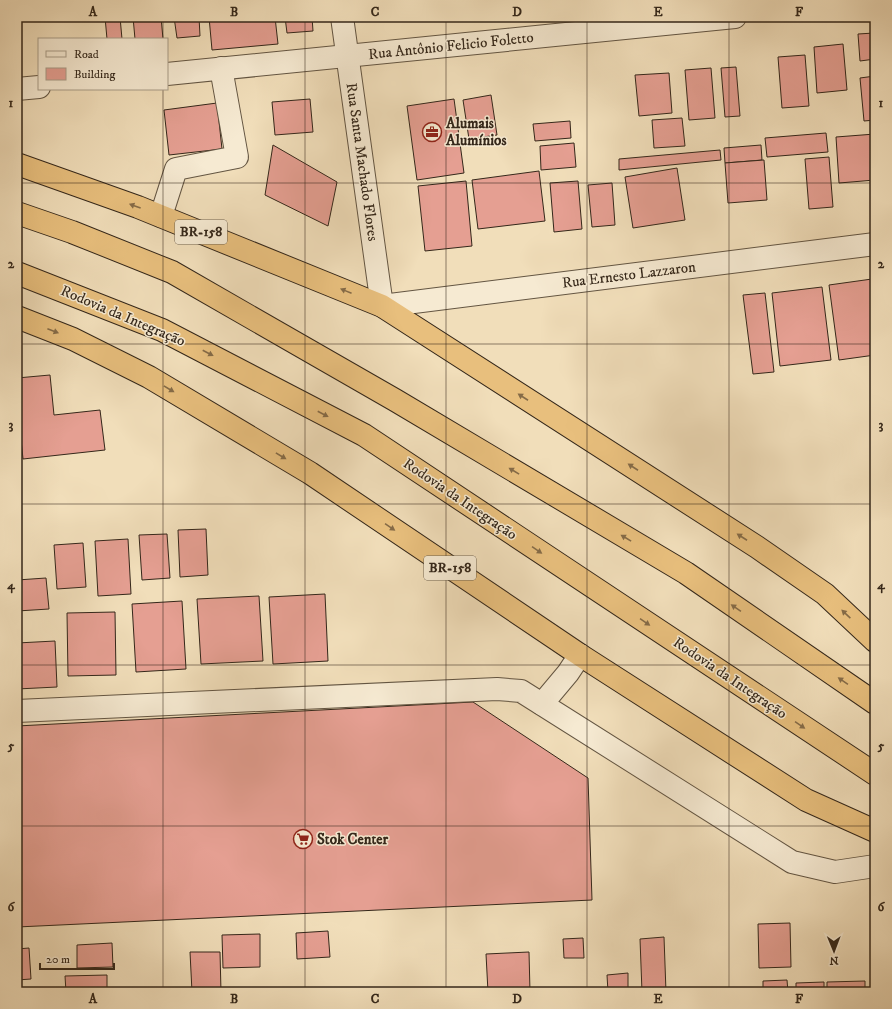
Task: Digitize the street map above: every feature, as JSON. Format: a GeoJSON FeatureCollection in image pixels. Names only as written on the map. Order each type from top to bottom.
{"type":"FeatureCollection","features":[{"type":"Feature","properties":{"kind":"highway","name":"BR-158"},"geometry":{"type":"LineString","coordinates":[[17,164],[161,216],[382,306],[757,547],[825,594],[875,641]]}},
{"type":"Feature","properties":{"kind":"highway"},"geometry":{"type":"LineString","coordinates":[[17,213],[72,232],[172,272],[396,400],[686,573],[875,703]]}},
{"type":"Feature","properties":{"kind":"highway","name":"Rodovia da Integração"},"geometry":{"type":"LineString","coordinates":[[17,273],[162,330],[364,435],[875,774]]}},
{"type":"Feature","properties":{"kind":"highway","name":"BR-158"},"geometry":{"type":"LineString","coordinates":[[17,317],[73,338],[149,377],[310,473],[580,655],[806,800],[875,831]]}},
{"type":"Feature","properties":{"kind":"street","name":"Rua Santa Machado Flores"},"geometry":{"type":"LineString","coordinates":[[342,17],[382,306]]}},
{"type":"Feature","properties":{"kind":"street","name":"Rua Antônio Felicio Foletto"},"geometry":{"type":"LineString","coordinates":[[168,74],[735,17]]}},
{"type":"Feature","properties":{"kind":"street"},"geometry":{"type":"LineString","coordinates":[[161,216],[176,169],[237,157],[221,68]]}},
{"type":"Feature","properties":{"kind":"street"},"geometry":{"type":"LineString","coordinates":[[17,89],[38,87]]}},
{"type":"Feature","properties":{"kind":"street","name":"Rua Ernesto Lazzaron"},"geometry":{"type":"LineString","coordinates":[[382,306],[875,244]]}},
{"type":"Feature","properties":{"kind":"street"},"geometry":{"type":"LineString","coordinates":[[542,704],[568,673],[580,655]]}},
{"type":"Feature","properties":{"kind":"street"},"geometry":{"type":"LineString","coordinates":[[17,711],[497,688],[521,691],[792,862],[835,872],[875,866]]}},
{"type":"Feature","properties":{"kind":"building"},"geometry":{"type":"Polygon","coordinates":[[[105,17],[120,17],[122,38],[107,38],[105,17]]]}},
{"type":"Feature","properties":{"kind":"building"},"geometry":{"type":"Polygon","coordinates":[[[133,17],[161,17],[163,38],[135,38],[133,17]]]}},
{"type":"Feature","properties":{"kind":"building"},"geometry":{"type":"Polygon","coordinates":[[[174,17],[199,17],[200,36],[177,38],[174,17]]]}},
{"type":"Feature","properties":{"kind":"building"},"geometry":{"type":"Polygon","coordinates":[[[209,17],[275,17],[278,44],[212,50],[209,17]]]}},
{"type":"Feature","properties":{"kind":"building"},"geometry":{"type":"Polygon","coordinates":[[[285,17],[312,17],[313,31],[287,33],[285,17]]]}},
{"type":"Feature","properties":{"kind":"building"},"geometry":{"type":"Polygon","coordinates":[[[874,33],[875,59],[860,61],[858,34],[874,33]]]}},
{"type":"Feature","properties":{"kind":"building"},"geometry":{"type":"Polygon","coordinates":[[[843,44],[847,90],[817,93],[814,47],[843,44]]]}},
{"type":"Feature","properties":{"kind":"building"},"geometry":{"type":"Polygon","coordinates":[[[805,55],[809,106],[782,108],[778,57],[805,55]]]}},
{"type":"Feature","properties":{"kind":"building"},"geometry":{"type":"Polygon","coordinates":[[[736,67],[740,116],[725,117],[721,68],[736,67]]]}},
{"type":"Feature","properties":{"kind":"building"},"geometry":{"type":"Polygon","coordinates":[[[711,68],[715,118],[689,120],[685,70],[711,68]]]}},
{"type":"Feature","properties":{"kind":"building"},"geometry":{"type":"Polygon","coordinates":[[[669,73],[672,113],[639,116],[635,75],[669,73]]]}},
{"type":"Feature","properties":{"kind":"building"},"geometry":{"type":"Polygon","coordinates":[[[875,76],[875,120],[864,121],[860,78],[875,76]]]}},
{"type":"Feature","properties":{"kind":"building"},"geometry":{"type":"Polygon","coordinates":[[[491,95],[497,135],[469,139],[463,100],[491,95]]]}},
{"type":"Feature","properties":{"kind":"building"},"geometry":{"type":"Polygon","coordinates":[[[310,99],[313,132],[275,135],[272,102],[310,99]]]}},
{"type":"Feature","properties":{"kind":"building"},"geometry":{"type":"Polygon","coordinates":[[[454,99],[464,173],[417,180],[407,106],[454,99]]]}},
{"type":"Feature","properties":{"kind":"building"},"geometry":{"type":"Polygon","coordinates":[[[217,103],[222,149],[169,155],[164,110],[217,103]]]}},
{"type":"Feature","properties":{"kind":"building"},"geometry":{"type":"Polygon","coordinates":[[[682,118],[685,146],[654,148],[652,120],[682,118]]]}},
{"type":"Feature","properties":{"kind":"building"},"geometry":{"type":"Polygon","coordinates":[[[570,121],[571,138],[535,141],[533,124],[570,121]]]}},
{"type":"Feature","properties":{"kind":"building"},"geometry":{"type":"Polygon","coordinates":[[[826,133],[828,152],[767,157],[765,138],[826,133]]]}},
{"type":"Feature","properties":{"kind":"building"},"geometry":{"type":"Polygon","coordinates":[[[875,134],[875,180],[839,183],[836,137],[875,134]]]}},
{"type":"Feature","properties":{"kind":"building"},"geometry":{"type":"Polygon","coordinates":[[[574,143],[576,167],[541,170],[540,146],[574,143]]]}},
{"type":"Feature","properties":{"kind":"building"},"geometry":{"type":"Polygon","coordinates":[[[273,145],[337,182],[328,226],[265,195],[273,145]]]}},
{"type":"Feature","properties":{"kind":"building"},"geometry":{"type":"Polygon","coordinates":[[[761,145],[762,160],[725,163],[724,148],[761,145]]]}},
{"type":"Feature","properties":{"kind":"building"},"geometry":{"type":"Polygon","coordinates":[[[720,150],[721,160],[619,170],[619,159],[720,150]]]}},
{"type":"Feature","properties":{"kind":"building"},"geometry":{"type":"Polygon","coordinates":[[[829,157],[833,207],[809,209],[805,159],[829,157]]]}},
{"type":"Feature","properties":{"kind":"building"},"geometry":{"type":"Polygon","coordinates":[[[764,160],[767,200],[728,203],[725,163],[764,160]]]}},
{"type":"Feature","properties":{"kind":"building"},"geometry":{"type":"Polygon","coordinates":[[[677,168],[685,220],[633,228],[625,177],[677,168]]]}},
{"type":"Feature","properties":{"kind":"building"},"geometry":{"type":"Polygon","coordinates":[[[539,171],[545,221],[478,229],[472,180],[539,171]]]}},
{"type":"Feature","properties":{"kind":"building"},"geometry":{"type":"Polygon","coordinates":[[[466,181],[472,246],[425,251],[418,186],[466,181]]]}},
{"type":"Feature","properties":{"kind":"building"},"geometry":{"type":"Polygon","coordinates":[[[578,181],[582,229],[554,232],[550,183],[578,181]]]}},
{"type":"Feature","properties":{"kind":"building"},"geometry":{"type":"Polygon","coordinates":[[[612,183],[615,225],[592,227],[588,185],[612,183]]]}},
{"type":"Feature","properties":{"kind":"building"},"geometry":{"type":"Polygon","coordinates":[[[872,279],[875,305],[875,355],[839,360],[829,285],[872,279]]]}},
{"type":"Feature","properties":{"kind":"building"},"geometry":{"type":"Polygon","coordinates":[[[822,287],[831,360],[780,366],[772,293],[822,287]]]}},
{"type":"Feature","properties":{"kind":"building"},"geometry":{"type":"Polygon","coordinates":[[[765,293],[774,372],[753,374],[743,295],[765,293]]]}},
{"type":"Feature","properties":{"kind":"building"},"geometry":{"type":"Polygon","coordinates":[[[50,375],[54,415],[100,410],[105,450],[23,459],[17,400],[17,378],[50,375]]]}},
{"type":"Feature","properties":{"kind":"building"},"geometry":{"type":"Polygon","coordinates":[[[206,529],[208,575],[180,577],[178,530],[206,529]]]}},
{"type":"Feature","properties":{"kind":"building"},"geometry":{"type":"Polygon","coordinates":[[[167,534],[170,578],[142,580],[139,535],[167,534]]]}},
{"type":"Feature","properties":{"kind":"building"},"geometry":{"type":"Polygon","coordinates":[[[128,539],[131,594],[98,596],[95,541],[128,539]]]}},
{"type":"Feature","properties":{"kind":"building"},"geometry":{"type":"Polygon","coordinates":[[[83,543],[86,587],[57,589],[54,545],[83,543]]]}},
{"type":"Feature","properties":{"kind":"building"},"geometry":{"type":"Polygon","coordinates":[[[46,578],[49,609],[17,611],[17,580],[46,578]]]}},
{"type":"Feature","properties":{"kind":"building"},"geometry":{"type":"Polygon","coordinates":[[[325,594],[328,661],[273,664],[269,597],[325,594]]]}},
{"type":"Feature","properties":{"kind":"building"},"geometry":{"type":"Polygon","coordinates":[[[259,596],[263,661],[201,664],[197,599],[259,596]]]}},
{"type":"Feature","properties":{"kind":"building"},"geometry":{"type":"Polygon","coordinates":[[[182,601],[186,669],[136,672],[132,604],[182,601]]]}},
{"type":"Feature","properties":{"kind":"building"},"geometry":{"type":"Polygon","coordinates":[[[115,612],[116,675],[68,676],[67,613],[115,612]]]}},
{"type":"Feature","properties":{"kind":"building"},"geometry":{"type":"Polygon","coordinates":[[[55,641],[57,687],[17,689],[17,643],[55,641]]]}},
{"type":"Feature","properties":{"kind":"building","name":"Stok Center"},"geometry":{"type":"Polygon","coordinates":[[[473,702],[588,778],[592,900],[17,927],[17,726],[473,702]]]}},
{"type":"Feature","properties":{"kind":"building"},"geometry":{"type":"Polygon","coordinates":[[[790,923],[791,967],[759,968],[758,924],[790,923]]]}},
{"type":"Feature","properties":{"kind":"building"},"geometry":{"type":"Polygon","coordinates":[[[328,931],[330,957],[297,959],[296,933],[328,931]]]}},
{"type":"Feature","properties":{"kind":"building"},"geometry":{"type":"Polygon","coordinates":[[[260,934],[260,967],[223,968],[222,935],[260,934]]]}},
{"type":"Feature","properties":{"kind":"building"},"geometry":{"type":"Polygon","coordinates":[[[664,937],[666,992],[642,992],[640,939],[664,937]]]}},
{"type":"Feature","properties":{"kind":"building"},"geometry":{"type":"Polygon","coordinates":[[[583,938],[584,958],[564,958],[563,939],[583,938]]]}},
{"type":"Feature","properties":{"kind":"building"},"geometry":{"type":"Polygon","coordinates":[[[112,943],[113,967],[77,968],[77,945],[112,943]]]}},
{"type":"Feature","properties":{"kind":"building"},"geometry":{"type":"Polygon","coordinates":[[[29,948],[31,979],[17,980],[17,949],[29,948]]]}},
{"type":"Feature","properties":{"kind":"building"},"geometry":{"type":"Polygon","coordinates":[[[190,952],[220,952],[221,992],[192,992],[190,952]]]}},
{"type":"Feature","properties":{"kind":"building"},"geometry":{"type":"Polygon","coordinates":[[[529,952],[530,992],[488,992],[486,954],[529,952]]]}},
{"type":"Feature","properties":{"kind":"building"},"geometry":{"type":"Polygon","coordinates":[[[873,972],[875,972],[875,992],[873,992],[873,972]]]}},
{"type":"Feature","properties":{"kind":"building"},"geometry":{"type":"Polygon","coordinates":[[[628,973],[628,992],[608,992],[607,975],[628,973]]]}},
{"type":"Feature","properties":{"kind":"building"},"geometry":{"type":"Polygon","coordinates":[[[107,975],[107,992],[66,992],[65,976],[107,975]]]}},
{"type":"Feature","properties":{"kind":"building"},"geometry":{"type":"Polygon","coordinates":[[[787,980],[788,992],[763,992],[763,981],[787,980]]]}},
{"type":"Feature","properties":{"kind":"building"},"geometry":{"type":"Polygon","coordinates":[[[865,981],[865,992],[827,992],[827,982],[865,981]]]}},
{"type":"Feature","properties":{"kind":"building"},"geometry":{"type":"Polygon","coordinates":[[[824,982],[824,992],[796,992],[796,983],[824,982]]]}},
{"type":"Feature","properties":{"kind":"building"},"geometry":{"type":"Polygon","coordinates":[[[748,989],[748,992],[718,992],[718,990],[748,989]]]}},
{"type":"Feature","properties":{"kind":"place","name":"Alumais Alumínios"},"geometry":{"type":"Point","coordinates":[432,132]}},
{"type":"Feature","properties":{"kind":"place","name":"Stok Center"},"geometry":{"type":"Point","coordinates":[303,839]}}]}
